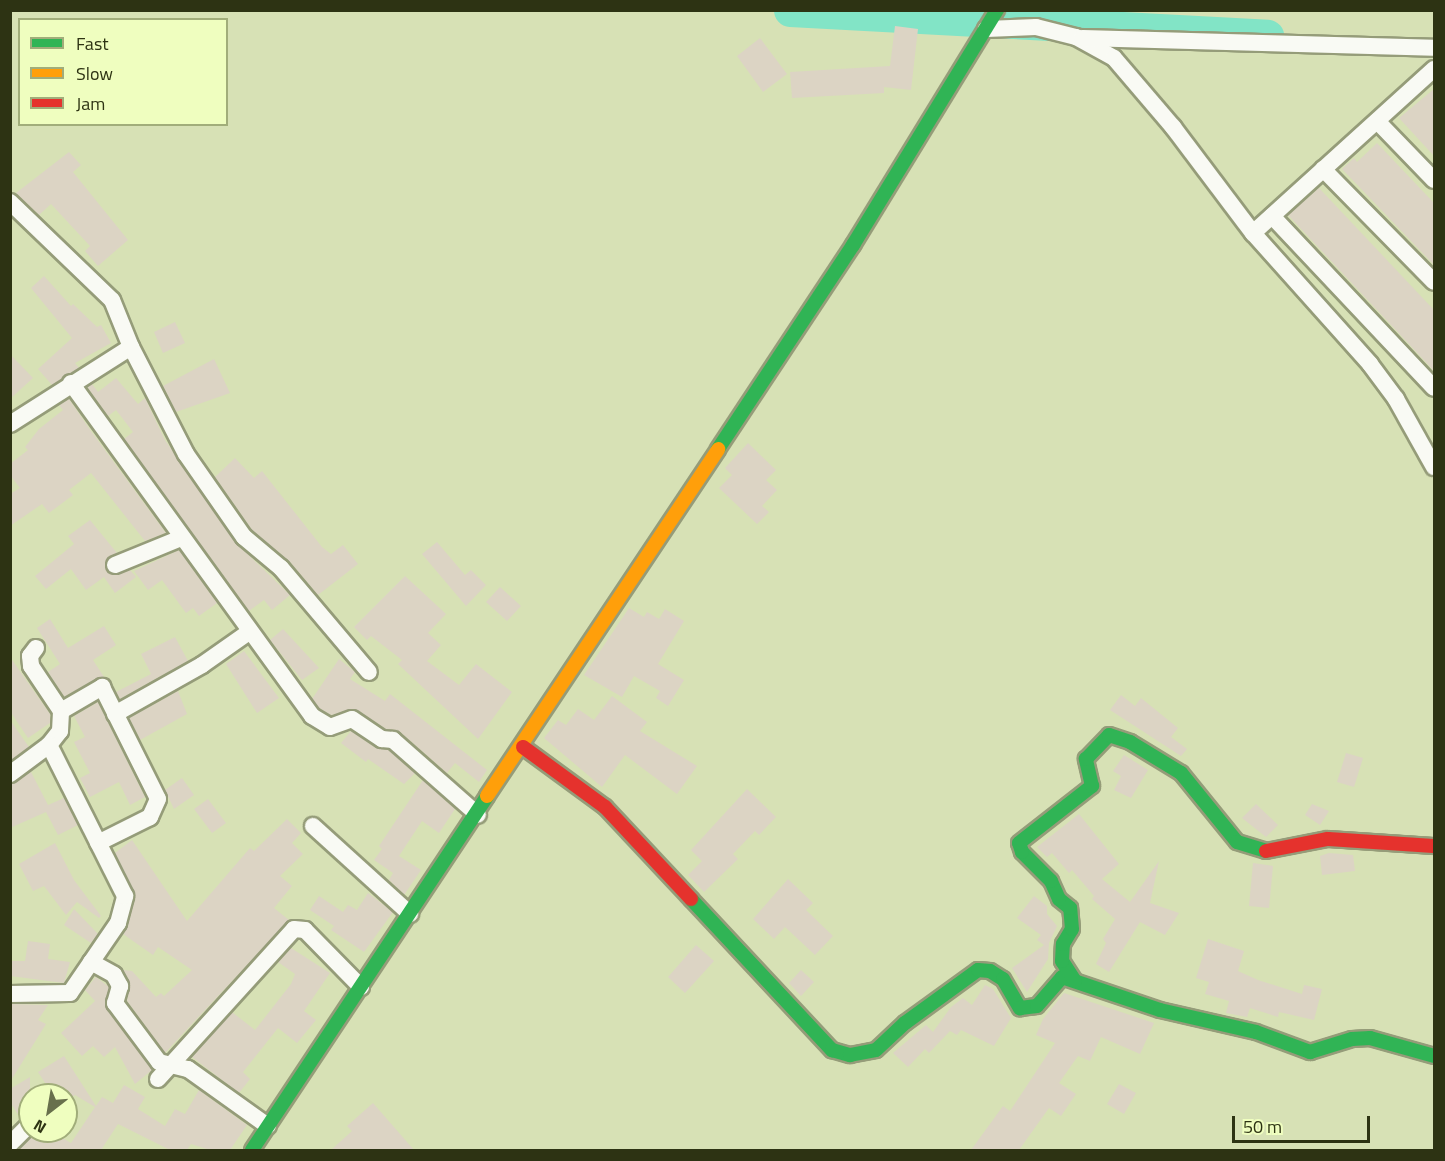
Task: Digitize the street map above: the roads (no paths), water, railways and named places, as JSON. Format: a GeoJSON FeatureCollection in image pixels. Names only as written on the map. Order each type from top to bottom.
{"type":"FeatureCollection","features":[{"type":"Feature","properties":{"kind":"street"},"geometry":{"type":"LineString","coordinates":[[252,1150],[478,815],[671,515],[853,245],[997,10]]}},
{"type":"Feature","properties":{"kind":"street"},"geometry":{"type":"LineString","coordinates":[[987,27],[1036,27],[1076,37],[1434,48]]}},
{"type":"Feature","properties":{"kind":"street"},"geometry":{"type":"LineString","coordinates":[[1076,37],[1114,57],[1173,128],[1253,233],[1370,364],[1396,399],[1434,467]]}},
{"type":"Feature","properties":{"kind":"street"},"geometry":{"type":"LineString","coordinates":[[1253,233],[1434,69],[1413,47]]}},
{"type":"Feature","properties":{"kind":"street"},"geometry":{"type":"LineString","coordinates":[[1377,121],[1434,180]]}},
{"type":"Feature","properties":{"kind":"street"},"geometry":{"type":"LineString","coordinates":[[1323,170],[1434,282]]}},
{"type":"Feature","properties":{"kind":"street"},"geometry":{"type":"LineString","coordinates":[[10,202],[112,300],[131,347],[186,454],[244,537],[281,568],[369,672]]}},
{"type":"Feature","properties":{"kind":"street"},"geometry":{"type":"LineString","coordinates":[[1272,216],[1431,378]]}},
{"type":"Feature","properties":{"kind":"street"},"geometry":{"type":"LineString","coordinates":[[10,424],[131,347]]}},
{"type":"Feature","properties":{"kind":"street"},"geometry":{"type":"LineString","coordinates":[[72,383],[111,441],[162,505],[181,538],[249,632],[292,683],[312,716],[330,727],[352,720],[382,739],[393,740],[478,815]]}},
{"type":"Feature","properties":{"kind":"street"},"geometry":{"type":"LineString","coordinates":[[115,565],[181,538]]}},
{"type":"Feature","properties":{"kind":"street"},"geometry":{"type":"LineString","coordinates":[[115,714],[202,665],[249,632]]}},
{"type":"Feature","properties":{"kind":"street"},"geometry":{"type":"LineString","coordinates":[[10,774],[49,745],[60,731],[61,711],[31,666],[30,656],[36,648]]}},
{"type":"Feature","properties":{"kind":"street"},"geometry":{"type":"LineString","coordinates":[[61,711],[102,687],[158,799],[150,817],[98,843]]}},
{"type":"Feature","properties":{"kind":"street"},"geometry":{"type":"LineString","coordinates":[[1075,981],[1062,961],[1063,944],[1072,929],[1070,908],[1059,898],[1051,881],[1022,852],[1019,843],[1092,786],[1086,759],[1109,735],[1130,742],[1181,773],[1217,822],[1237,842],[1262,851],[1276,852],[1328,839],[1434,846]]}},
{"type":"Feature","properties":{"kind":"street"},"geometry":{"type":"LineString","coordinates":[[10,994],[64,995],[77,985],[118,923],[125,896],[49,745]]}},
{"type":"Feature","properties":{"kind":"street"},"geometry":{"type":"LineString","coordinates":[[523,747],[605,807],[832,1050],[850,1055],[876,1050],[905,1023],[978,970],[990,971],[1003,979],[1020,1008],[1031,1009],[1046,998],[1054,981],[1062,977],[1160,1010],[1239,1031],[1256,1032],[1310,1053],[1352,1039],[1370,1038],[1434,1056]]}},
{"type":"Feature","properties":{"kind":"street"},"geometry":{"type":"LineString","coordinates":[[313,826],[410,914]]}},
{"type":"Feature","properties":{"kind":"street"},"geometry":{"type":"LineString","coordinates":[[158,1079],[297,927],[305,930],[361,987]]}},
{"type":"Feature","properties":{"kind":"street"},"geometry":{"type":"LineString","coordinates":[[91,962],[114,975],[120,986],[115,1003],[134,1023],[159,1062],[188,1069],[268,1126]]}},
{"type":"Feature","properties":{"kind":"waterway"},"geometry":{"type":"LineString","coordinates":[[790,10],[1267,36]]}}]}
